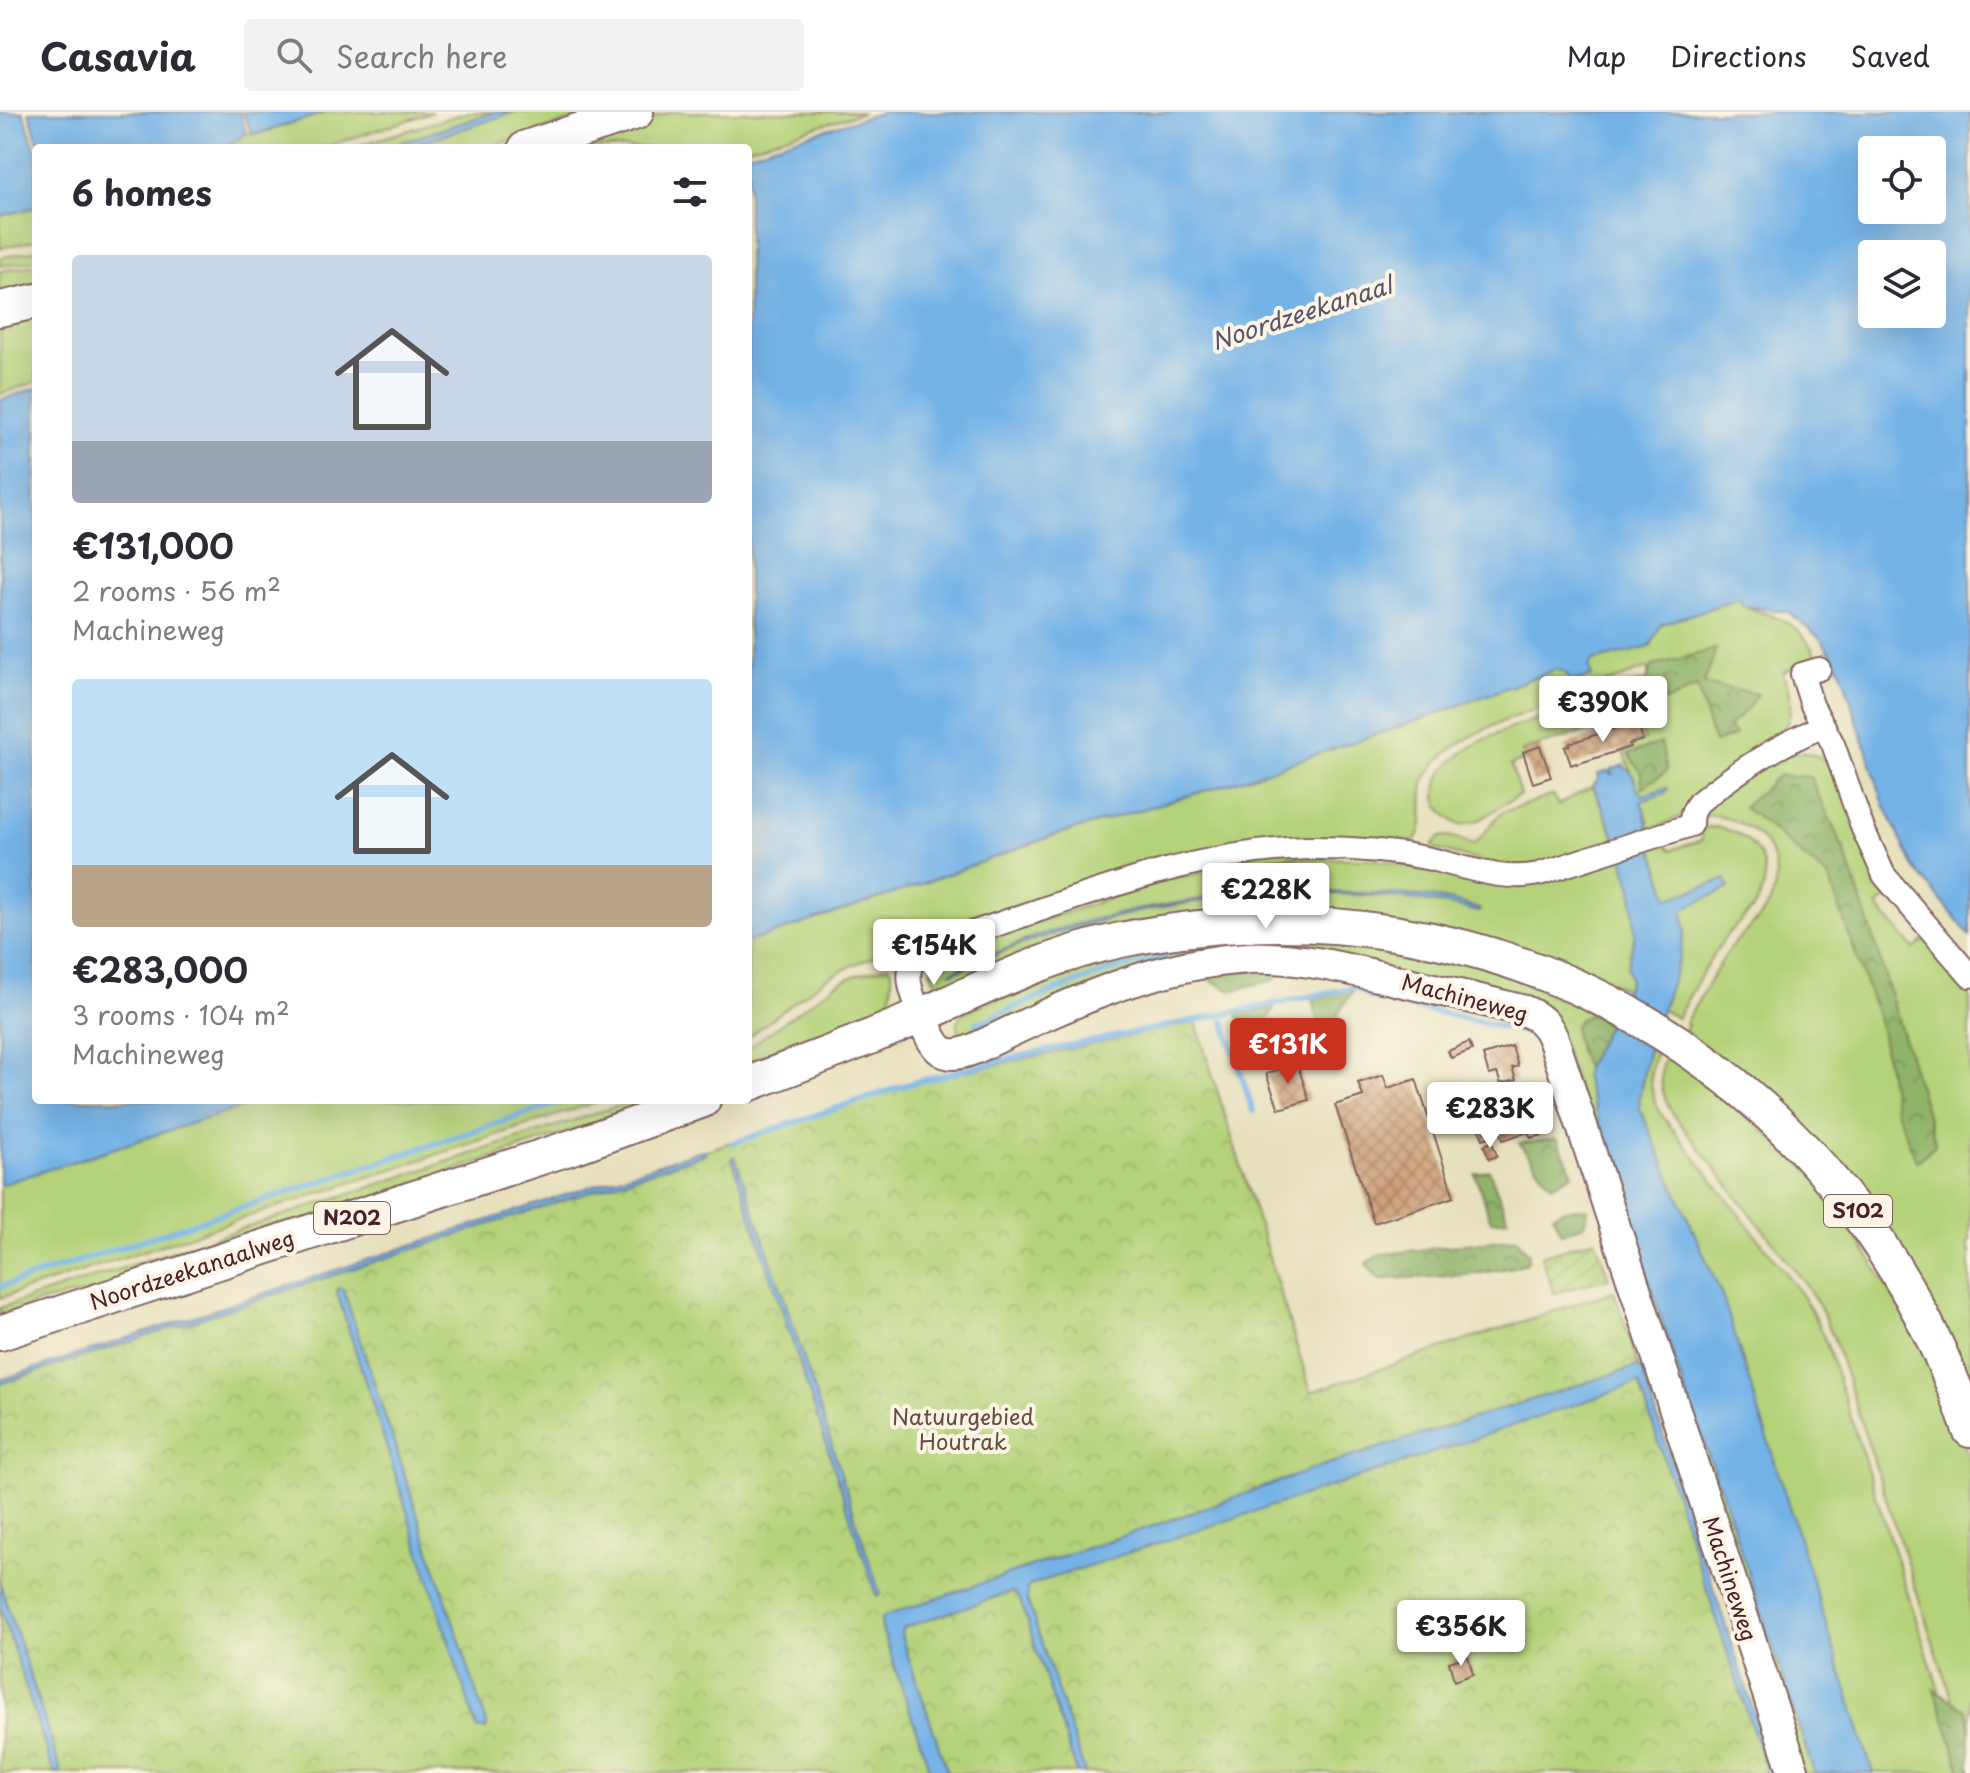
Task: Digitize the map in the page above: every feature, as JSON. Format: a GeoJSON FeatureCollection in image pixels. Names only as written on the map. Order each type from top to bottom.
{"type":"FeatureCollection","features":[{"type":"Feature","properties":{"kind":"main road"},"geometry":{"type":"LineString","coordinates":[[538,144],[636,112]]}},
{"type":"Feature","properties":{"kind":"main road"},"geometry":{"type":"LineString","coordinates":[[0,309],[32,302]]}},
{"type":"Feature","properties":{"kind":"main road","name":"S102"},"geometry":{"type":"LineString","coordinates":[[921,1015],[1015,973],[1117,941],[1181,930],[1255,924],[1327,925],[1415,936],[1509,961],[1555,978],[1598,997],[1678,1043],[1734,1083],[1783,1126],[1823,1169],[1889,1256],[1917,1304],[1954,1383],[1970,1430]]}},
{"type":"Feature","properties":{"kind":"main road"},"geometry":{"type":"LineString","coordinates":[[752,1082],[921,1015]]}},
{"type":"Feature","properties":{"kind":"main road","name":"Noordzeekanaalweg"},"geometry":{"type":"LineString","coordinates":[[0,1333],[578,1145],[692,1104]]}},
{"type":"Feature","properties":{"kind":"street"},"geometry":{"type":"LineString","coordinates":[[1819,669],[1802,674],[1812,705],[1833,744],[1863,829],[1884,875],[1970,976]]}},
{"type":"Feature","properties":{"kind":"street"},"geometry":{"type":"LineString","coordinates":[[921,1015],[909,973],[912,961],[920,953],[1127,882],[1198,861],[1255,851],[1316,848],[1423,858],[1509,877],[1524,877],[1555,870],[1691,825],[1693,809],[1698,803],[1777,747],[1824,726]]}},
{"type":"Feature","properties":{"kind":"street","name":"Machineweg"},"geometry":{"type":"LineString","coordinates":[[921,1015],[939,1049],[957,1055],[1082,999],[1129,982],[1184,967],[1265,958],[1365,973],[1525,1011],[1542,1020],[1548,1026],[1555,1044],[1794,1773]]}},
{"type":"Feature","properties":{"kind":"green space"},"geometry":{"type":"Polygon","coordinates":[[[327,112],[433,112],[333,144],[226,144],[246,133],[258,134],[327,112]]]}},
{"type":"Feature","properties":{"kind":"green space"},"geometry":{"type":"Polygon","coordinates":[[[468,112],[495,112],[396,144],[363,144],[468,112]]]}},
{"type":"Feature","properties":{"kind":"green space"},"geometry":{"type":"Polygon","coordinates":[[[514,112],[597,112],[499,144],[416,144],[514,112]]]}},
{"type":"Feature","properties":{"kind":"green space"},"geometry":{"type":"Polygon","coordinates":[[[671,112],[864,112],[752,146],[752,144],[573,144],[671,112]]]}},
{"type":"Feature","properties":{"kind":"green space"},"geometry":{"type":"Polygon","coordinates":[[[32,208],[32,241],[0,248],[0,216],[32,208]]]}},
{"type":"Feature","properties":{"kind":"green space"},"geometry":{"type":"Polygon","coordinates":[[[32,251],[32,261],[0,266],[0,258],[32,251]]]}},
{"type":"Feature","properties":{"kind":"green space"},"geometry":{"type":"Polygon","coordinates":[[[32,266],[32,290],[0,295],[0,271],[32,266]]]}},
{"type":"Feature","properties":{"kind":"green space"},"geometry":{"type":"Polygon","coordinates":[[[32,312],[32,383],[0,394],[0,317],[32,312]]]}},
{"type":"Feature","properties":{"kind":"green space"},"geometry":{"type":"Polygon","coordinates":[[[1740,598],[1743,606],[1779,619],[1796,629],[1818,660],[1783,672],[1790,711],[1781,733],[1682,816],[1649,831],[1641,801],[1665,793],[1666,788],[1643,795],[1639,792],[1623,751],[1645,740],[1639,722],[1625,726],[1622,720],[1522,751],[1525,760],[1511,765],[1520,795],[1468,824],[1459,825],[1446,815],[1436,798],[1440,776],[1452,761],[1468,749],[1508,729],[1645,681],[1648,668],[1506,720],[1451,749],[1426,777],[1421,827],[1415,841],[1408,846],[1145,868],[855,964],[825,979],[752,1034],[752,941],[916,886],[1052,836],[1231,783],[1422,719],[1557,669],[1567,674],[1570,683],[1591,676],[1589,667],[1592,661],[1650,647],[1661,624],[1740,598]]]}},
{"type":"Feature","properties":{"kind":"green space"},"geometry":{"type":"Polygon","coordinates":[[[1716,649],[1704,684],[1757,694],[1728,727],[1736,735],[1714,743],[1697,687],[1670,700],[1635,704],[1640,683],[1647,681],[1652,666],[1716,649]]]}},
{"type":"Feature","properties":{"kind":"green space"},"geometry":{"type":"Polygon","coordinates":[[[1661,743],[1667,771],[1642,788],[1641,772],[1628,754],[1661,743]]]}},
{"type":"Feature","properties":{"kind":"green space"},"geometry":{"type":"Polygon","coordinates":[[[1796,752],[1817,756],[1833,769],[1891,894],[1877,906],[1914,949],[1928,937],[1970,986],[1970,1400],[1950,1346],[1685,1030],[1688,1025],[1685,1023],[1724,958],[1766,909],[1775,884],[1775,867],[1762,839],[1735,821],[1700,816],[1700,813],[1758,768],[1796,752]]]}},
{"type":"Feature","properties":{"kind":"green space"},"geometry":{"type":"Polygon","coordinates":[[[1779,775],[1810,777],[1844,850],[1936,1144],[1917,1162],[1895,1109],[1880,1024],[1829,878],[1743,808],[1779,775]]]}},
{"type":"Feature","properties":{"kind":"green space"},"geometry":{"type":"Polygon","coordinates":[[[1593,786],[1616,841],[1544,865],[1506,868],[1435,849],[1433,844],[1447,836],[1473,845],[1503,812],[1554,795],[1558,805],[1593,786]]]}},
{"type":"Feature","properties":{"kind":"green space"},"geometry":{"type":"Polygon","coordinates":[[[1709,827],[1735,833],[1755,848],[1764,870],[1764,883],[1757,903],[1721,944],[1677,1018],[1608,980],[1606,984],[1595,983],[1220,912],[1150,920],[1081,936],[1013,958],[948,985],[937,982],[931,972],[934,960],[940,954],[1168,879],[1277,858],[1369,859],[1479,880],[1663,842],[1671,850],[1702,840],[1701,829],[1709,827]]]}},
{"type":"Feature","properties":{"kind":"green space"},"geometry":{"type":"Polygon","coordinates":[[[1339,938],[1485,965],[1611,1020],[1609,1025],[1656,1052],[1651,1068],[1651,1084],[1661,1114],[1794,1284],[1826,1342],[1966,1773],[1802,1773],[1559,1032],[1280,950],[964,1039],[958,1030],[957,1023],[963,1013],[1042,979],[1117,957],[1213,941],[1339,938]]]}},
{"type":"Feature","properties":{"kind":"green space"},"geometry":{"type":"Polygon","coordinates":[[[888,966],[892,969],[890,997],[879,1014],[872,1019],[809,1036],[752,1059],[752,1045],[836,984],[888,966]]]}},
{"type":"Feature","properties":{"kind":"green space"},"geometry":{"type":"Polygon","coordinates":[[[1279,968],[1275,980],[1231,991],[1199,974],[1279,968]]]}},
{"type":"Feature","properties":{"kind":"green space"},"geometry":{"type":"Polygon","coordinates":[[[1354,989],[1338,1014],[1337,1042],[1315,1054],[1306,1044],[1318,1020],[1312,999],[1354,989]]]}},
{"type":"Feature","properties":{"kind":"green space"},"geometry":{"type":"Polygon","coordinates":[[[1274,1008],[1260,1033],[1264,1051],[1254,1055],[1237,1014],[1274,1008]]]}},
{"type":"Feature","properties":{"kind":"green space"},"geometry":{"type":"Polygon","coordinates":[[[1593,1015],[1608,1024],[1586,1068],[1575,1028],[1583,1017],[1593,1015]]]}},
{"type":"Feature","properties":{"kind":"green space","name":"Natuurgebied Houtrak"},"geometry":{"type":"Polygon","coordinates":[[[1196,1022],[1311,1392],[1614,1291],[1772,1773],[0,1773],[0,1381],[912,1083],[1196,1022]]]}},
{"type":"Feature","properties":{"kind":"green space"},"geometry":{"type":"Polygon","coordinates":[[[1665,1057],[1682,1059],[1825,1185],[1939,1372],[1970,1461],[1970,1755],[1834,1339],[1820,1307],[1802,1279],[1672,1113],[1662,1085],[1665,1057]]]}},
{"type":"Feature","properties":{"kind":"green space"},"geometry":{"type":"Polygon","coordinates":[[[252,1104],[591,1104],[0,1298],[0,1185],[252,1104]]]}},
{"type":"Feature","properties":{"kind":"green space"},"geometry":{"type":"Polygon","coordinates":[[[624,1104],[651,1104],[99,1290],[44,1301],[0,1315],[0,1308],[624,1104]]]}},
{"type":"Feature","properties":{"kind":"green space"},"geometry":{"type":"Polygon","coordinates":[[[1557,1139],[1573,1174],[1552,1186],[1519,1143],[1557,1139]]]}},
{"type":"Feature","properties":{"kind":"green space"},"geometry":{"type":"Polygon","coordinates":[[[1489,1170],[1508,1219],[1491,1221],[1475,1174],[1489,1170]]]}},
{"type":"Feature","properties":{"kind":"green space"},"geometry":{"type":"Polygon","coordinates":[[[1588,1208],[1584,1225],[1561,1233],[1553,1215],[1562,1210],[1588,1208]]]}},
{"type":"Feature","properties":{"kind":"green space"},"geometry":{"type":"Polygon","coordinates":[[[1516,1238],[1529,1254],[1527,1263],[1491,1272],[1379,1279],[1366,1264],[1377,1255],[1516,1238]]]}},
{"type":"Feature","properties":{"kind":"green space"},"geometry":{"type":"Polygon","coordinates":[[[1595,1239],[1609,1278],[1554,1293],[1541,1256],[1595,1239]]]}},
{"type":"Feature","properties":{"kind":"green space"},"geometry":{"type":"Polygon","coordinates":[[[1934,1689],[1965,1709],[1970,1725],[1970,1773],[1962,1773],[1934,1689]]]}},
{"type":"Feature","properties":{"kind":"water"},"geometry":{"type":"Polygon","coordinates":[[[0,112],[23,112],[34,144],[32,208],[0,216],[0,112]]]}},
{"type":"Feature","properties":{"kind":"water"},"geometry":{"type":"Polygon","coordinates":[[[29,112],[240,112],[246,133],[239,140],[226,144],[39,144],[29,112]]]}},
{"type":"Feature","properties":{"kind":"water"},"geometry":{"type":"Polygon","coordinates":[[[243,112],[327,112],[252,134],[243,112]]]}},
{"type":"Feature","properties":{"kind":"water"},"geometry":{"type":"Polygon","coordinates":[[[495,112],[514,112],[416,144],[396,144],[495,112]]]}},
{"type":"Feature","properties":{"kind":"water","name":"Noordzeekanaal"},"geometry":{"type":"Polygon","coordinates":[[[882,112],[1970,112],[1970,936],[1913,866],[1883,802],[1841,670],[1821,639],[1788,612],[1743,606],[1739,599],[1661,624],[1650,647],[1592,661],[1589,667],[1592,676],[1570,683],[1567,674],[1557,669],[1422,719],[1231,783],[1052,836],[916,886],[752,941],[752,152],[882,112]]]}},
{"type":"Feature","properties":{"kind":"water"},"geometry":{"type":"Polygon","coordinates":[[[32,389],[32,1104],[252,1104],[0,1185],[0,400],[32,389]]]}},
{"type":"Feature","properties":{"kind":"water"},"geometry":{"type":"Polygon","coordinates":[[[1624,765],[1631,771],[1643,795],[1668,789],[1665,793],[1641,801],[1669,898],[1726,879],[1729,888],[1683,909],[1685,931],[1679,960],[1649,1048],[1639,1098],[1640,1109],[1723,1298],[1873,1773],[1814,1773],[1726,1505],[1675,1362],[1584,1076],[1630,980],[1627,967],[1635,934],[1632,887],[1593,786],[1599,779],[1598,774],[1609,771],[1613,774],[1611,770],[1624,765]]]}},
{"type":"Feature","properties":{"kind":"water"},"geometry":{"type":"Polygon","coordinates":[[[1330,892],[1427,897],[1480,910],[1403,898],[1358,895],[1236,897],[1156,909],[1076,927],[950,972],[1036,936],[1141,909],[1212,897],[1330,892]]]}},
{"type":"Feature","properties":{"kind":"water"},"geometry":{"type":"Polygon","coordinates":[[[702,1150],[705,1154],[0,1384],[0,1380],[702,1150]]]}},
{"type":"Feature","properties":{"kind":"water"},"geometry":{"type":"Polygon","coordinates":[[[735,1156],[786,1304],[879,1596],[876,1595],[732,1158],[735,1156]]]}},
{"type":"Feature","properties":{"kind":"water"},"geometry":{"type":"Polygon","coordinates":[[[340,1288],[343,1289],[487,1724],[486,1729],[477,1729],[337,1293],[340,1288]]]}},
{"type":"Feature","properties":{"kind":"water"},"geometry":{"type":"Polygon","coordinates":[[[1635,1367],[1645,1370],[1644,1377],[1774,1773],[1767,1773],[1639,1383],[1030,1585],[1027,1599],[1085,1773],[1077,1773],[1020,1600],[1015,1593],[906,1627],[901,1635],[948,1773],[931,1773],[882,1629],[884,1616],[1325,1465],[1635,1367]]]}},
{"type":"Feature","properties":{"kind":"water"},"geometry":{"type":"Polygon","coordinates":[[[0,1583],[60,1772],[56,1773],[52,1768],[0,1607],[0,1583]]]}},
{"type":"Feature","properties":{"kind":"building"},"geometry":{"type":"Polygon","coordinates":[[[1638,723],[1643,740],[1571,765],[1565,747],[1570,743],[1638,723]]]}},
{"type":"Feature","properties":{"kind":"building"},"geometry":{"type":"Polygon","coordinates":[[[1540,746],[1551,777],[1533,783],[1523,752],[1540,746]]]}},
{"type":"Feature","properties":{"kind":"building"},"geometry":{"type":"Polygon","coordinates":[[[1469,1042],[1472,1050],[1451,1058],[1448,1051],[1469,1042]]]}},
{"type":"Feature","properties":{"kind":"building"},"geometry":{"type":"Polygon","coordinates":[[[1512,1046],[1518,1066],[1512,1068],[1516,1080],[1501,1084],[1497,1073],[1489,1075],[1483,1055],[1512,1046]]]}},
{"type":"Feature","properties":{"kind":"building"},"geometry":{"type":"Polygon","coordinates":[[[1297,1063],[1309,1100],[1279,1109],[1266,1074],[1297,1063]]]}},
{"type":"Feature","properties":{"kind":"building"},"geometry":{"type":"Polygon","coordinates":[[[1383,1075],[1388,1088],[1416,1079],[1454,1197],[1374,1223],[1335,1105],[1363,1096],[1358,1083],[1383,1075]]]}},
{"type":"Feature","properties":{"kind":"building"},"geometry":{"type":"Polygon","coordinates":[[[1543,1104],[1552,1132],[1531,1138],[1528,1132],[1503,1140],[1498,1125],[1514,1120],[1512,1113],[1543,1104]]]}},
{"type":"Feature","properties":{"kind":"building"},"geometry":{"type":"Polygon","coordinates":[[[1488,1123],[1492,1136],[1483,1139],[1478,1126],[1488,1123]]]}},
{"type":"Feature","properties":{"kind":"building"},"geometry":{"type":"Polygon","coordinates":[[[1492,1142],[1497,1156],[1489,1159],[1484,1145],[1492,1142]]]}},
{"type":"Feature","properties":{"kind":"building"},"geometry":{"type":"Polygon","coordinates":[[[1468,1656],[1473,1674],[1454,1681],[1449,1662],[1468,1656]]]}},
{"type":"Feature","properties":{"kind":"waterway"},"geometry":{"type":"LineString","coordinates":[[976,1024],[1111,970],[1167,956]]}},
{"type":"Feature","properties":{"kind":"waterway"},"geometry":{"type":"LineString","coordinates":[[733,1143],[912,1083],[967,1069],[1356,987],[1371,997],[1524,1032]]}},
{"type":"Feature","properties":{"kind":"waterway"},"geometry":{"type":"LineString","coordinates":[[1224,1021],[1253,1111]]}},
{"type":"Feature","properties":{"kind":"waterway"},"geometry":{"type":"LineString","coordinates":[[0,1287],[555,1104]]}}]}
